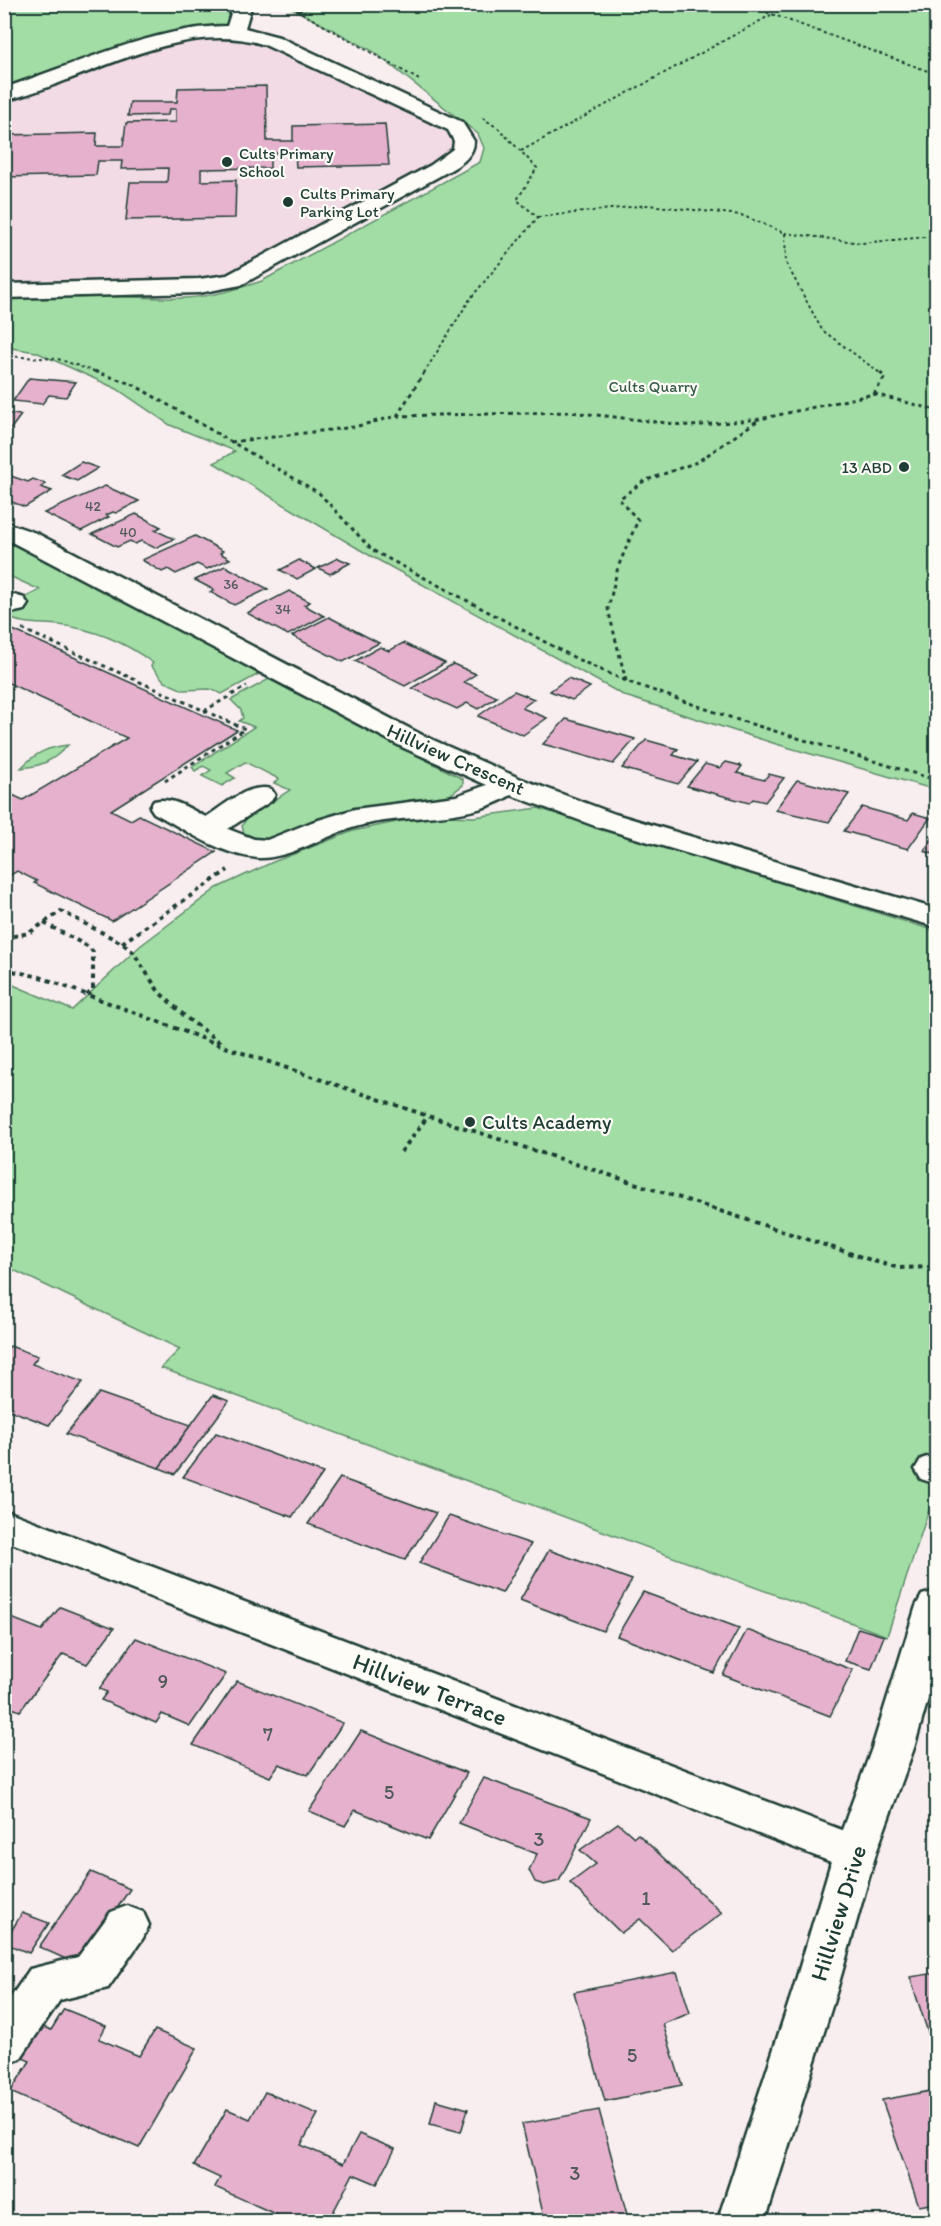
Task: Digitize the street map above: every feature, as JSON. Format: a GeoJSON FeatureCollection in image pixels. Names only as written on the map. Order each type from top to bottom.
{"type":"FeatureCollection","features":[{"type":"Feature","properties":{"kind":"street"},"geometry":{"type":"LineString","coordinates":[[234,32],[241,17],[243,4]]}},
{"type":"Feature","properties":{"kind":"street"},"geometry":{"type":"LineString","coordinates":[[4,95],[161,41],[185,35],[234,32],[272,41],[455,126],[465,146],[462,154],[233,280],[199,286],[4,291]]}},
{"type":"Feature","properties":{"kind":"street","name":"Hillview Crescent"},"geometry":{"type":"LineString","coordinates":[[4,529],[27,538],[159,606],[414,742],[509,784],[605,819],[936,918]]}},
{"type":"Feature","properties":{"kind":"street"},"geometry":{"type":"LineString","coordinates":[[164,807],[240,844],[260,849],[357,818],[399,809],[469,803],[498,793],[509,784]]}},
{"type":"Feature","properties":{"kind":"street"},"geometry":{"type":"LineString","coordinates":[[208,829],[261,795]]}},
{"type":"Feature","properties":{"kind":"street","name":"Hillview Terrace"},"geometry":{"type":"LineString","coordinates":[[4,1524],[855,1853]]}},
{"type":"Feature","properties":{"kind":"street","name":"Hillview Drive"},"geometry":{"type":"LineString","coordinates":[[741,2222],[815,1990],[855,1853],[893,1748],[936,1606]]}},
{"type":"Feature","properties":{"kind":"street"},"geometry":{"type":"LineString","coordinates":[[4,2046],[46,1983],[92,1974],[127,1925]]}},
{"type":"Feature","properties":{"kind":"path"},"geometry":{"type":"LineString","coordinates":[[286,4],[422,81]]}},
{"type":"Feature","properties":{"kind":"path"},"geometry":{"type":"LineString","coordinates":[[299,12],[325,4]]}},
{"type":"Feature","properties":{"kind":"path"},"geometry":{"type":"LineString","coordinates":[[744,4],[936,74]]}},
{"type":"Feature","properties":{"kind":"path"},"geometry":{"type":"LineString","coordinates":[[521,151],[771,15]]}},
{"type":"Feature","properties":{"kind":"path"},"geometry":{"type":"LineString","coordinates":[[479,116],[498,128],[537,168],[517,200],[538,217]]}},
{"type":"Feature","properties":{"kind":"path"},"geometry":{"type":"LineString","coordinates":[[397,416],[470,299],[538,217],[648,205],[741,215],[785,233],[862,243],[936,236]]}},
{"type":"Feature","properties":{"kind":"path"},"geometry":{"type":"LineString","coordinates":[[785,233],[786,263],[822,330],[885,377],[874,394]]}},
{"type":"Feature","properties":{"kind":"path"},"geometry":{"type":"LineString","coordinates":[[4,356],[58,359],[134,385],[319,493],[372,550],[577,659],[626,681],[735,720],[936,780]]}},
{"type":"Feature","properties":{"kind":"path"},"geometry":{"type":"LineString","coordinates":[[231,442],[354,427],[397,416],[571,412],[692,426],[760,419],[874,394],[936,410]]}},
{"type":"Feature","properties":{"kind":"path"},"geometry":{"type":"LineString","coordinates":[[626,681],[608,609],[618,567],[638,520],[619,499],[644,481],[697,462],[760,419]]}},
{"type":"Feature","properties":{"kind":"path"},"geometry":{"type":"LineString","coordinates":[[11,610],[204,711],[245,729],[141,796],[164,807]]}},
{"type":"Feature","properties":{"kind":"path"},"geometry":{"type":"LineString","coordinates":[[204,711],[254,682]]}},
{"type":"Feature","properties":{"kind":"path"},"geometry":{"type":"LineString","coordinates":[[122,943],[260,849]]}},
{"type":"Feature","properties":{"kind":"path"},"geometry":{"type":"LineString","coordinates":[[4,938],[29,933],[61,911],[122,943],[133,952],[159,992],[188,1019],[228,1048]]}},
{"type":"Feature","properties":{"kind":"path"},"geometry":{"type":"LineString","coordinates":[[44,922],[89,947],[93,952],[93,990],[87,995]]}},
{"type":"Feature","properties":{"kind":"path"},"geometry":{"type":"LineString","coordinates":[[4,969],[40,977],[228,1048],[428,1116],[877,1262],[899,1268],[936,1267]]}},
{"type":"Feature","properties":{"kind":"path"},"geometry":{"type":"LineString","coordinates":[[400,1152],[428,1116]]}},
{"type":"Feature","properties":{"kind":"shaded area","name":"Cults Primary School"},"geometry":{"type":"Polygon","coordinates":[[[234,32],[455,126],[465,146],[233,280],[5,291],[5,95],[161,41],[234,32]]]}},
{"type":"Feature","properties":{"kind":"green space"},"geometry":{"type":"Polygon","coordinates":[[[5,5],[238,5],[228,25],[223,28],[5,93],[5,5]]]}},
{"type":"Feature","properties":{"kind":"green space","name":"Cults Quarry"},"geometry":{"type":"Polygon","coordinates":[[[286,5],[936,5],[936,790],[776,744],[625,696],[369,555],[214,463],[235,451],[170,425],[117,389],[36,352],[5,347],[4,298],[72,294],[185,298],[234,290],[262,281],[480,162],[484,148],[478,134],[374,52],[286,5]]]}},
{"type":"Feature","properties":{"kind":"green space"},"geometry":{"type":"Polygon","coordinates":[[[4,539],[75,574],[259,674],[222,694],[210,689],[183,690],[165,682],[151,666],[153,663],[109,638],[72,627],[24,622],[5,616],[5,610],[40,590],[5,574],[4,539]]]}},
{"type":"Feature","properties":{"kind":"green space"},"geometry":{"type":"Polygon","coordinates":[[[269,679],[463,779],[463,785],[447,797],[436,800],[416,799],[366,808],[274,839],[261,840],[244,833],[242,826],[246,819],[290,790],[274,783],[279,779],[245,762],[227,773],[235,778],[222,786],[202,776],[211,770],[203,766],[195,771],[192,767],[254,727],[239,721],[243,718],[241,710],[231,700],[269,679]]]}},
{"type":"Feature","properties":{"kind":"green space"},"geometry":{"type":"Polygon","coordinates":[[[68,745],[47,762],[21,768],[31,758],[42,752],[68,745]]]}},
{"type":"Feature","properties":{"kind":"green space","name":"Cults Academy"},"geometry":{"type":"Polygon","coordinates":[[[538,808],[936,931],[936,1489],[887,1636],[161,1368],[180,1349],[5,1266],[4,981],[72,1010],[140,946],[217,888],[273,862],[353,831],[406,820],[447,816],[474,817],[538,808]]]}},
{"type":"Feature","properties":{"kind":"building"},"geometry":{"type":"Polygon","coordinates":[[[266,86],[267,141],[293,141],[293,126],[385,124],[389,165],[296,167],[295,153],[270,153],[270,168],[201,169],[201,181],[236,180],[235,218],[126,220],[130,182],[167,182],[168,168],[121,169],[122,161],[98,161],[96,175],[4,177],[4,135],[97,133],[96,146],[123,146],[126,123],[176,122],[176,109],[169,109],[168,115],[128,116],[130,102],[177,102],[178,88],[266,86]]]}},
{"type":"Feature","properties":{"kind":"building"},"geometry":{"type":"Polygon","coordinates":[[[29,378],[76,382],[66,397],[49,395],[42,404],[13,401],[29,378]]]}},
{"type":"Feature","properties":{"kind":"building"},"geometry":{"type":"Polygon","coordinates":[[[4,413],[21,415],[4,438],[4,413]]]}},
{"type":"Feature","properties":{"kind":"building"},"geometry":{"type":"Polygon","coordinates":[[[81,462],[98,468],[77,481],[61,475],[81,462]]]}},
{"type":"Feature","properties":{"kind":"building"},"geometry":{"type":"Polygon","coordinates":[[[8,475],[28,482],[33,479],[46,484],[41,487],[52,491],[25,507],[4,499],[4,478],[8,475]]]}},
{"type":"Feature","properties":{"kind":"building"},"geometry":{"type":"Polygon","coordinates":[[[105,486],[139,501],[116,513],[106,515],[109,517],[81,531],[44,513],[105,486]]]}},
{"type":"Feature","properties":{"kind":"building"},"geometry":{"type":"Polygon","coordinates":[[[136,514],[161,527],[155,530],[174,539],[155,548],[141,541],[135,544],[130,541],[117,547],[92,534],[136,514]]]}},
{"type":"Feature","properties":{"kind":"building"},"geometry":{"type":"Polygon","coordinates":[[[195,536],[223,551],[220,553],[230,559],[207,569],[197,564],[176,574],[168,569],[162,572],[142,560],[195,536]]]}},
{"type":"Feature","properties":{"kind":"building"},"geometry":{"type":"Polygon","coordinates":[[[338,558],[350,563],[330,574],[318,568],[338,558]]]}},
{"type":"Feature","properties":{"kind":"building"},"geometry":{"type":"Polygon","coordinates":[[[299,560],[316,569],[297,579],[280,570],[299,560]]]}},
{"type":"Feature","properties":{"kind":"building"},"geometry":{"type":"Polygon","coordinates":[[[225,566],[268,589],[234,605],[210,592],[214,590],[195,580],[225,566]]]}},
{"type":"Feature","properties":{"kind":"building"},"geometry":{"type":"Polygon","coordinates":[[[289,591],[310,602],[304,605],[324,616],[288,635],[247,613],[289,591]]]}},
{"type":"Feature","properties":{"kind":"building"},"geometry":{"type":"Polygon","coordinates":[[[329,617],[379,643],[343,662],[292,636],[329,617]]]}},
{"type":"Feature","properties":{"kind":"building"},"geometry":{"type":"Polygon","coordinates":[[[4,626],[237,730],[111,810],[131,820],[139,815],[216,852],[112,921],[34,883],[37,881],[17,871],[4,879],[4,791],[23,800],[127,738],[4,681],[4,626]]]}},
{"type":"Feature","properties":{"kind":"building"},"geometry":{"type":"Polygon","coordinates":[[[403,643],[445,663],[405,686],[355,661],[380,647],[389,651],[403,643]]]}},
{"type":"Feature","properties":{"kind":"building"},"geometry":{"type":"Polygon","coordinates":[[[453,664],[476,674],[464,682],[497,697],[478,709],[467,703],[457,709],[412,688],[453,664]]]}},
{"type":"Feature","properties":{"kind":"building"},"geometry":{"type":"Polygon","coordinates":[[[568,678],[590,687],[572,700],[550,691],[568,678]]]}},
{"type":"Feature","properties":{"kind":"building"},"geometry":{"type":"Polygon","coordinates":[[[514,691],[534,699],[522,708],[547,718],[523,735],[478,716],[514,691]]]}},
{"type":"Feature","properties":{"kind":"building"},"geometry":{"type":"Polygon","coordinates":[[[566,719],[635,739],[613,764],[543,744],[566,719]]]}},
{"type":"Feature","properties":{"kind":"building"},"geometry":{"type":"Polygon","coordinates":[[[646,740],[678,749],[673,755],[697,762],[678,784],[622,768],[646,740]]]}},
{"type":"Feature","properties":{"kind":"building"},"geometry":{"type":"Polygon","coordinates":[[[726,762],[742,766],[737,773],[764,780],[769,774],[784,778],[765,802],[753,799],[749,803],[687,786],[705,764],[720,768],[726,762]]]}},
{"type":"Feature","properties":{"kind":"building"},"geometry":{"type":"Polygon","coordinates":[[[797,780],[849,794],[829,822],[775,810],[797,780]]]}},
{"type":"Feature","properties":{"kind":"building"},"geometry":{"type":"Polygon","coordinates":[[[862,807],[908,820],[913,813],[930,818],[908,849],[844,831],[862,807]]]}},
{"type":"Feature","properties":{"kind":"building"},"geometry":{"type":"Polygon","coordinates":[[[936,833],[936,855],[924,851],[936,833]]]}},
{"type":"Feature","properties":{"kind":"building"},"geometry":{"type":"Polygon","coordinates":[[[10,1346],[38,1356],[32,1364],[83,1382],[49,1425],[4,1408],[4,1352],[10,1346]]]}},
{"type":"Feature","properties":{"kind":"building"},"geometry":{"type":"Polygon","coordinates":[[[99,1393],[191,1425],[159,1468],[66,1434],[99,1393]]]}},
{"type":"Feature","properties":{"kind":"building"},"geometry":{"type":"Polygon","coordinates":[[[213,1395],[229,1401],[175,1474],[159,1468],[213,1395]]]}},
{"type":"Feature","properties":{"kind":"building"},"geometry":{"type":"Polygon","coordinates":[[[216,1433],[323,1473],[292,1517],[183,1477],[216,1433]]]}},
{"type":"Feature","properties":{"kind":"building"},"geometry":{"type":"Polygon","coordinates":[[[340,1478],[436,1513],[405,1560],[308,1524],[340,1478]]]}},
{"type":"Feature","properties":{"kind":"building"},"geometry":{"type":"Polygon","coordinates":[[[449,1516],[531,1544],[502,1593],[419,1563],[449,1516]]]}},
{"type":"Feature","properties":{"kind":"building"},"geometry":{"type":"Polygon","coordinates":[[[549,1550],[632,1580],[603,1631],[520,1600],[549,1550]]]}},
{"type":"Feature","properties":{"kind":"building"},"geometry":{"type":"Polygon","coordinates":[[[643,1592],[739,1628],[714,1673],[617,1636],[643,1592]]]}},
{"type":"Feature","properties":{"kind":"building"},"geometry":{"type":"Polygon","coordinates":[[[60,1607],[114,1628],[87,1664],[63,1654],[20,1711],[4,1705],[4,1615],[42,1630],[60,1607]]]}},
{"type":"Feature","properties":{"kind":"building"},"geometry":{"type":"Polygon","coordinates":[[[858,1628],[884,1636],[871,1669],[845,1661],[858,1628]]]}},
{"type":"Feature","properties":{"kind":"building"},"geometry":{"type":"Polygon","coordinates":[[[747,1630],[853,1670],[830,1716],[723,1675],[747,1630]]]}},
{"type":"Feature","properties":{"kind":"building"},"geometry":{"type":"Polygon","coordinates":[[[136,1638],[226,1674],[190,1726],[162,1714],[156,1723],[101,1700],[107,1692],[99,1689],[136,1638]]]}},
{"type":"Feature","properties":{"kind":"building"},"geometry":{"type":"Polygon","coordinates":[[[237,1681],[343,1723],[308,1775],[279,1764],[270,1777],[193,1745],[237,1681]]]}},
{"type":"Feature","properties":{"kind":"building"},"geometry":{"type":"Polygon","coordinates":[[[361,1731],[467,1773],[428,1840],[355,1810],[345,1826],[309,1811],[361,1731]]]}},
{"type":"Feature","properties":{"kind":"building"},"geometry":{"type":"Polygon","coordinates":[[[484,1778],[591,1818],[559,1881],[544,1885],[535,1882],[529,1870],[537,1854],[459,1823],[484,1778]]]}},
{"type":"Feature","properties":{"kind":"building"},"geometry":{"type":"Polygon","coordinates":[[[618,1823],[634,1837],[638,1834],[722,1913],[672,1950],[640,1919],[621,1933],[570,1883],[596,1864],[580,1850],[618,1823]]]}},
{"type":"Feature","properties":{"kind":"building"},"geometry":{"type":"Polygon","coordinates":[[[91,1872],[130,1889],[79,1965],[39,1947],[91,1872]]]}},
{"type":"Feature","properties":{"kind":"building"},"geometry":{"type":"Polygon","coordinates":[[[22,1913],[49,1923],[29,1953],[4,1943],[22,1913]]]}},
{"type":"Feature","properties":{"kind":"building"},"geometry":{"type":"Polygon","coordinates":[[[677,1972],[690,2013],[663,2024],[682,2085],[605,2101],[574,1992],[677,1972]]]}},
{"type":"Feature","properties":{"kind":"building"},"geometry":{"type":"Polygon","coordinates":[[[936,1973],[936,2057],[910,1977],[936,1973]]]}},
{"type":"Feature","properties":{"kind":"building"},"geometry":{"type":"Polygon","coordinates":[[[64,2009],[106,2026],[99,2039],[139,2056],[155,2030],[197,2048],[139,2148],[10,2092],[30,2061],[8,2052],[28,2021],[51,2030],[64,2009]]]}},
{"type":"Feature","properties":{"kind":"building"},"geometry":{"type":"Polygon","coordinates":[[[936,2090],[936,2203],[919,2206],[882,2100],[936,2090]]]}},
{"type":"Feature","properties":{"kind":"building"},"geometry":{"type":"Polygon","coordinates":[[[265,2092],[318,2114],[301,2145],[343,2164],[359,2134],[395,2149],[377,2184],[353,2174],[328,2222],[293,2222],[215,2187],[220,2178],[194,2166],[227,2109],[250,2119],[265,2092]]]}},
{"type":"Feature","properties":{"kind":"building"},"geometry":{"type":"Polygon","coordinates":[[[436,2100],[468,2109],[461,2132],[430,2124],[436,2100]]]}},
{"type":"Feature","properties":{"kind":"building"},"geometry":{"type":"Polygon","coordinates":[[[599,2110],[629,2222],[545,2222],[522,2124],[599,2110]]]}},
{"type":"Feature","properties":{"kind":"place","name":"Cults Primary School"},"geometry":{"type":"Point","coordinates":[227,162]}},
{"type":"Feature","properties":{"kind":"place","name":"Cults Primary Parking Lot"},"geometry":{"type":"Point","coordinates":[288,202]}},
{"type":"Feature","properties":{"kind":"place","name":"13 ABD"},"geometry":{"type":"Point","coordinates":[904,467]}},
{"type":"Feature","properties":{"kind":"place","name":"Cults Academy"},"geometry":{"type":"Point","coordinates":[470,1122]}}]}
